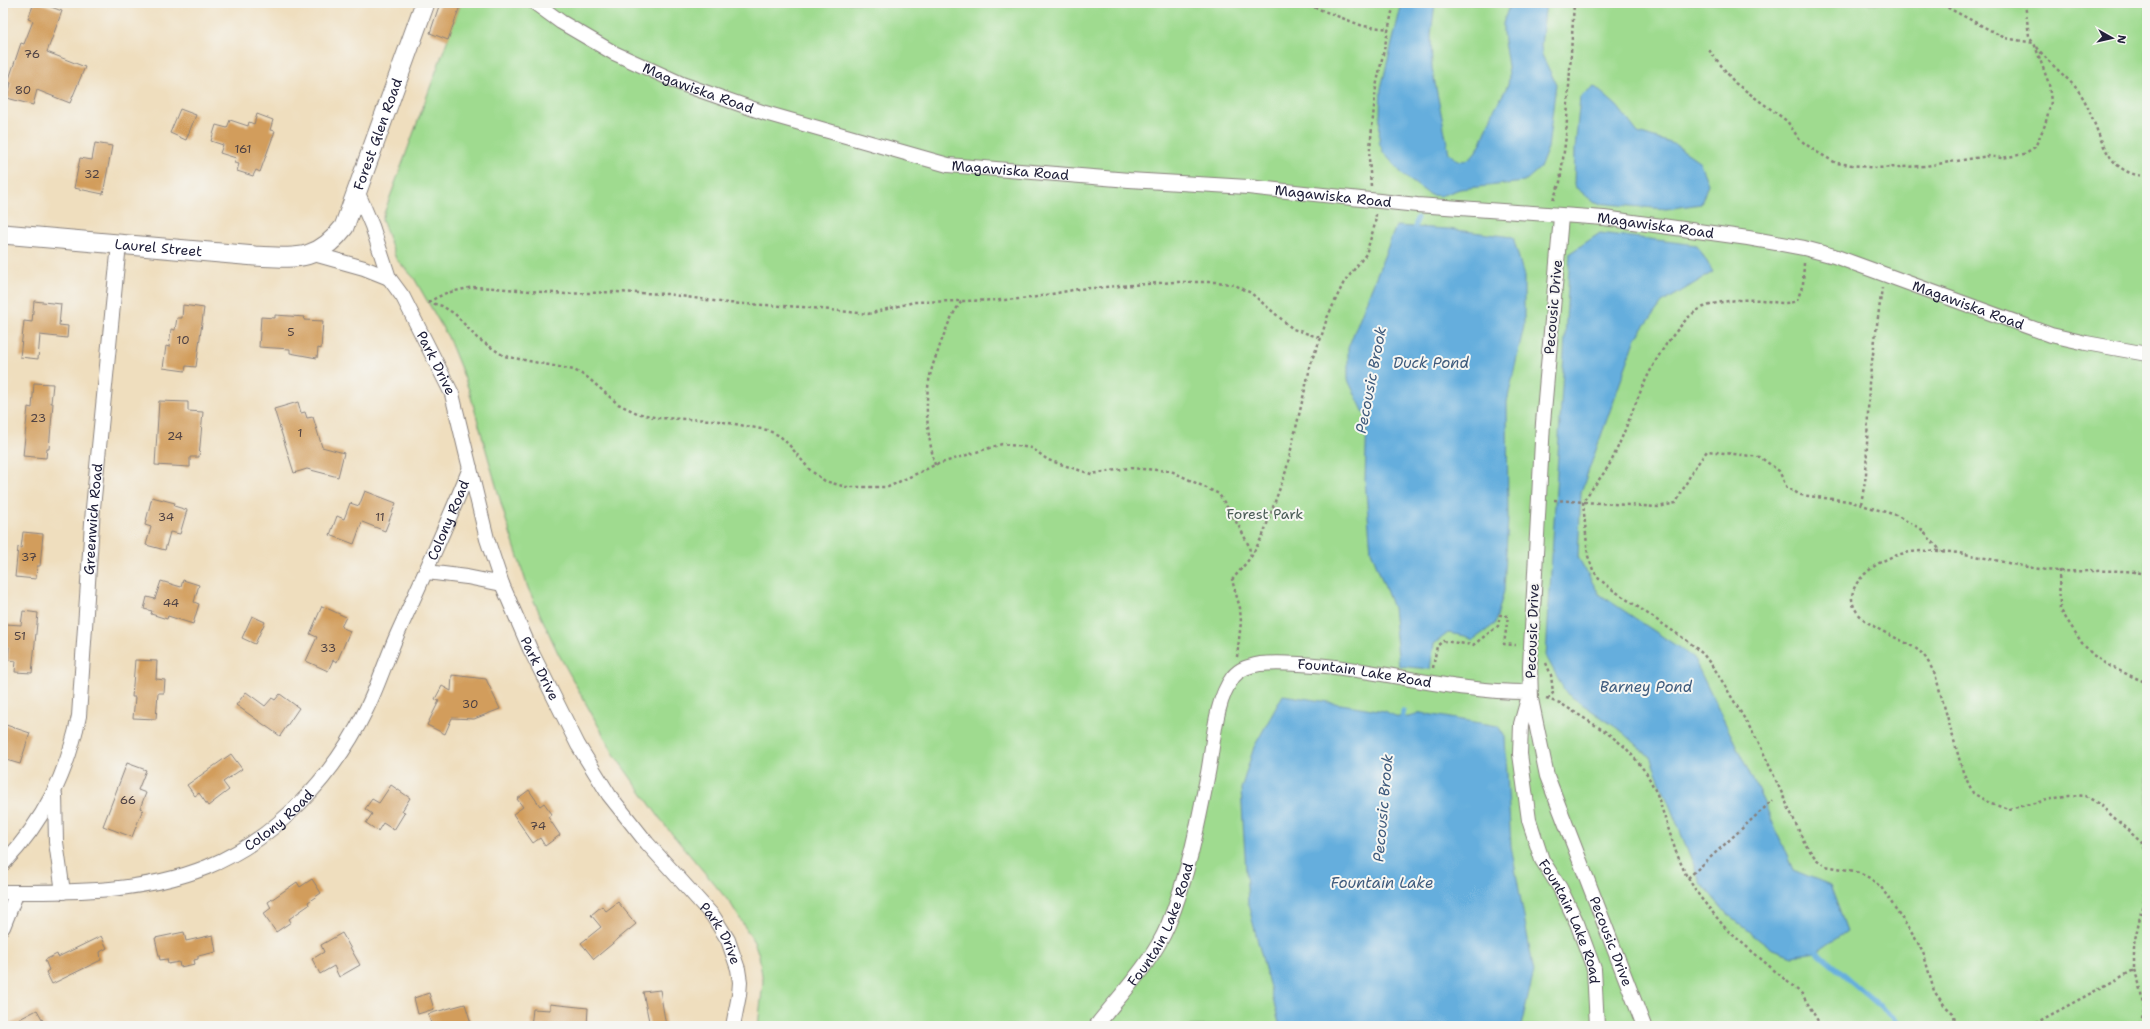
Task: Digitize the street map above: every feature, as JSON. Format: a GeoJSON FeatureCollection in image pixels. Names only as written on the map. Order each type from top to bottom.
{"type":"FeatureCollection","features":[{"type":"Feature","properties":{"kind":"street","name":"Forest Glen Road"},"geometry":{"type":"LineString","coordinates":[[314,254],[332,242],[344,227],[358,193],[425,3]]}},
{"type":"Feature","properties":{"kind":"street","name":"Magawiska Road"},"geometry":{"type":"LineString","coordinates":[[534,3],[561,22],[614,53],[682,84],[765,112],[948,165],[1129,180],[1248,187],[1376,201],[1532,212],[1561,216],[1604,218],[1742,237],[1804,248],[1884,274],[2050,334],[2086,343],[2147,354]]}},
{"type":"Feature","properties":{"kind":"street","name":"Park Drive"},"geometry":{"type":"LineString","coordinates":[[358,193],[372,226],[389,278],[403,296],[452,394],[487,539],[502,584],[530,649],[592,769],[609,795],[647,843],[713,916],[728,940],[738,969],[740,982],[733,1026]]}},
{"type":"Feature","properties":{"kind":"street","name":"Pecousic Drive"},"geometry":{"type":"LineString","coordinates":[[1561,216],[1543,423],[1531,646],[1531,696],[1544,763],[1557,805],[1582,862],[1644,1026]]}},
{"type":"Feature","properties":{"kind":"street","name":"Laurel Street"},"geometry":{"type":"LineString","coordinates":[[3,234],[289,258],[314,254]]}},
{"type":"Feature","properties":{"kind":"street","name":"Greenwich Road"},"geometry":{"type":"LineString","coordinates":[[3,864],[34,826],[55,791],[72,749],[79,716],[94,508],[119,244]]}},
{"type":"Feature","properties":{"kind":"street"},"geometry":{"type":"LineString","coordinates":[[314,254],[364,268],[389,278]]}},
{"type":"Feature","properties":{"kind":"street","name":"Colony Road"},"geometry":{"type":"LineString","coordinates":[[3,892],[63,892],[131,887],[178,877],[207,867],[232,855],[269,830],[297,805],[322,778],[353,734],[376,689],[393,645],[427,572],[470,468]]}},
{"type":"Feature","properties":{"kind":"street","name":"Colony Road"},"geometry":{"type":"LineString","coordinates":[[427,572],[467,577],[502,584]]}},
{"type":"Feature","properties":{"kind":"street","name":"Fountain Lake Road"},"geometry":{"type":"LineString","coordinates":[[1096,1026],[1149,958],[1161,939],[1172,915],[1194,844],[1218,714],[1228,687],[1240,670],[1268,664],[1306,664],[1353,669],[1531,696],[1521,724],[1520,754],[1530,820],[1542,860],[1560,888],[1577,923],[1594,969],[1597,1026]]}},
{"type":"Feature","properties":{"kind":"street","name":"Greenwich Road"},"geometry":{"type":"LineString","coordinates":[[55,791],[55,836],[63,892]]}},
{"type":"Feature","properties":{"kind":"street"},"geometry":{"type":"LineString","coordinates":[[3,927],[17,892]]}},
{"type":"Feature","properties":{"kind":"path"},"geometry":{"type":"LineString","coordinates":[[1303,3],[1363,26],[1389,29]]}},
{"type":"Feature","properties":{"kind":"path"},"geometry":{"type":"LineString","coordinates":[[1240,670],[1236,660],[1237,643],[1241,622],[1240,608],[1232,580],[1250,557],[1263,535],[1286,471],[1312,359],[1321,338],[1327,318],[1343,284],[1366,254],[1375,224],[1376,201],[1371,190],[1369,158],[1376,87],[1394,3]]}},
{"type":"Feature","properties":{"kind":"path"},"geometry":{"type":"LineString","coordinates":[[1939,3],[2005,38],[2034,43]]}},
{"type":"Feature","properties":{"kind":"path"},"geometry":{"type":"LineString","coordinates":[[2025,3],[2029,36],[2078,91],[2111,160],[2121,170],[2138,176],[2147,176]]}},
{"type":"Feature","properties":{"kind":"path"},"geometry":{"type":"LineString","coordinates":[[1709,50],[1735,83],[1787,122],[1799,139],[1815,151],[1836,163],[1876,168],[1925,166],[1988,156],[2002,158],[2024,154],[2035,147],[2045,125],[2051,102],[2049,84],[2034,43]]}},
{"type":"Feature","properties":{"kind":"path"},"geometry":{"type":"LineString","coordinates":[[1804,248],[1803,284],[1798,301],[1790,303],[1745,300],[1725,302],[1704,307],[1690,315],[1662,348],[1640,389],[1623,436],[1611,461],[1603,476],[1583,502],[1588,556],[1593,570],[1599,579],[1670,628],[1702,654],[1720,677],[1759,743],[1805,844],[1816,859],[1825,866],[1854,871],[1868,877],[1881,887],[1924,955],[1934,991],[1945,1006],[1953,1013],[1957,1026]]}},
{"type":"Feature","properties":{"kind":"path"},"geometry":{"type":"LineString","coordinates":[[1861,504],[1866,475],[1869,383],[1884,274]]}},
{"type":"Feature","properties":{"kind":"path"},"geometry":{"type":"LineString","coordinates":[[1250,557],[1249,546],[1219,494],[1171,471],[1129,468],[1091,474],[1048,460],[1032,448],[1002,444],[935,465],[888,487],[846,487],[825,481],[810,470],[780,436],[767,430],[714,420],[658,418],[637,412],[618,404],[588,377],[574,370],[504,356],[477,338],[455,314],[442,306],[428,302],[446,293],[474,287],[565,294],[614,292],[667,294],[721,302],[802,307],[852,314],[868,314],[883,312],[900,304],[914,302],[1031,298],[1078,289],[1174,282],[1217,282],[1236,285],[1251,294],[1293,329],[1321,338]]}},
{"type":"Feature","properties":{"kind":"path"},"geometry":{"type":"LineString","coordinates":[[935,465],[929,433],[927,393],[932,368],[947,326],[954,312],[962,301]]}},
{"type":"Feature","properties":{"kind":"path"},"geometry":{"type":"LineString","coordinates":[[1551,500],[1658,507],[1676,503],[1694,470],[1707,451],[1760,458],[1779,471],[1788,488],[1801,495],[1861,504],[1896,515],[1921,529],[1941,551]]}},
{"type":"Feature","properties":{"kind":"path"},"geometry":{"type":"LineString","coordinates":[[2147,574],[2131,570],[2047,570],[1980,556],[1941,551],[1915,552],[1892,557],[1872,567],[1859,579],[1853,590],[1852,599],[1854,608],[1864,620],[1886,634],[1920,651],[1928,660],[1935,674],[1962,772],[1973,793],[1991,804],[2009,809],[2069,795],[2086,796],[2098,804],[2142,843],[2147,853]]}},
{"type":"Feature","properties":{"kind":"path"},"geometry":{"type":"LineString","coordinates":[[2059,570],[2060,609],[2082,643],[2093,655],[2109,666],[2147,683]]}},
{"type":"Feature","properties":{"kind":"path"},"geometry":{"type":"LineString","coordinates":[[1431,682],[1437,646],[1442,641],[1473,645],[1498,626],[1500,615],[1508,616],[1504,644],[1531,646]]}},
{"type":"Feature","properties":{"kind":"path"},"geometry":{"type":"LineString","coordinates":[[1531,696],[1560,703],[1606,732],[1625,747],[1647,774],[1657,794],[1676,852],[1688,878],[1700,897],[1727,930],[1802,994],[1821,1026]]}},
{"type":"Feature","properties":{"kind":"path"},"geometry":{"type":"LineString","coordinates":[[1688,878],[1773,800]]}},
{"type":"Feature","properties":{"kind":"path"},"geometry":{"type":"LineString","coordinates":[[2138,1026],[2146,1013],[2146,1000],[2134,970],[2134,944],[2147,885]]}},
{"type":"Feature","properties":{"kind":"path"},"geometry":{"type":"LineString","coordinates":[[2030,1026],[2134,970]]}},
{"type":"Feature","properties":{"kind":"green space","name":"Forest Park"},"geometry":{"type":"Polygon","coordinates":[[[461,3],[2147,3],[2147,1026],[758,1026],[763,982],[759,955],[754,942],[731,904],[667,828],[615,756],[558,653],[528,588],[505,517],[469,390],[461,369],[448,337],[414,278],[396,259],[382,219],[461,3]]]}},
{"type":"Feature","properties":{"kind":"water"},"geometry":{"type":"Polygon","coordinates":[[[1402,3],[1435,3],[1431,35],[1432,68],[1449,153],[1457,160],[1465,160],[1472,156],[1477,149],[1508,83],[1509,72],[1503,24],[1509,3],[1546,3],[1541,45],[1542,55],[1556,84],[1548,148],[1540,168],[1524,182],[1460,189],[1440,196],[1430,195],[1404,176],[1383,152],[1379,142],[1381,88],[1402,3]]]}},
{"type":"Feature","properties":{"kind":"water"},"geometry":{"type":"Polygon","coordinates":[[[1594,86],[1617,106],[1638,133],[1674,144],[1699,161],[1708,184],[1701,204],[1666,209],[1595,203],[1574,186],[1575,149],[1580,97],[1594,86]]]}},
{"type":"Feature","properties":{"kind":"water","name":"Duck Pond"},"geometry":{"type":"Polygon","coordinates":[[[1396,226],[1448,229],[1513,237],[1524,276],[1524,326],[1507,402],[1508,518],[1504,591],[1495,624],[1473,640],[1465,636],[1448,633],[1434,644],[1430,669],[1399,666],[1393,608],[1371,551],[1365,480],[1367,419],[1348,380],[1348,348],[1396,226]]]}},
{"type":"Feature","properties":{"kind":"water","name":"Barney Pond"},"geometry":{"type":"Polygon","coordinates":[[[1600,233],[1697,245],[1713,272],[1662,303],[1636,338],[1581,492],[1578,557],[1599,594],[1693,657],[1766,807],[1793,870],[1830,885],[1847,931],[1817,952],[1792,956],[1771,948],[1727,914],[1701,883],[1650,757],[1624,733],[1566,693],[1546,656],[1570,253],[1600,233]]]}},
{"type":"Feature","properties":{"kind":"water","name":"Fountain Lake"},"geometry":{"type":"Polygon","coordinates":[[[1283,695],[1385,711],[1399,717],[1407,717],[1421,713],[1498,726],[1505,737],[1511,846],[1534,972],[1521,1026],[1280,1026],[1248,904],[1241,789],[1254,747],[1283,695]]]}},
{"type":"Feature","properties":{"kind":"building"},"geometry":{"type":"Polygon","coordinates":[[[34,3],[40,3],[62,11],[47,52],[85,67],[70,103],[37,90],[33,105],[7,98],[11,83],[8,82],[21,43],[24,44],[33,21],[28,19],[34,3]]]}},
{"type":"Feature","properties":{"kind":"building"},"geometry":{"type":"Polygon","coordinates":[[[440,3],[461,3],[448,40],[430,33],[440,3]]]}},
{"type":"Feature","properties":{"kind":"building"},"geometry":{"type":"Polygon","coordinates":[[[180,109],[196,115],[186,140],[170,133],[180,109]]]}},
{"type":"Feature","properties":{"kind":"building"},"geometry":{"type":"Polygon","coordinates":[[[257,114],[273,120],[270,130],[275,131],[260,172],[256,170],[253,176],[237,171],[239,164],[234,163],[236,158],[220,153],[223,145],[211,141],[216,125],[227,128],[230,120],[248,126],[249,122],[254,124],[257,114]]]}},
{"type":"Feature","properties":{"kind":"building"},"geometry":{"type":"Polygon","coordinates":[[[95,143],[112,146],[103,194],[74,188],[80,158],[92,160],[95,143]]]}},
{"type":"Feature","properties":{"kind":"building"},"geometry":{"type":"Polygon","coordinates":[[[34,301],[61,304],[59,325],[68,326],[67,338],[40,335],[38,359],[20,357],[24,321],[32,322],[34,301]]]}},
{"type":"Feature","properties":{"kind":"building"},"geometry":{"type":"Polygon","coordinates":[[[183,305],[204,308],[196,367],[186,366],[185,371],[163,368],[166,346],[169,347],[171,329],[175,330],[177,318],[182,318],[183,305]]]}},
{"type":"Feature","properties":{"kind":"building"},"geometry":{"type":"Polygon","coordinates":[[[275,315],[305,317],[304,320],[323,321],[321,349],[318,348],[317,358],[290,353],[290,349],[259,347],[261,317],[275,318],[275,315]]]}},
{"type":"Feature","properties":{"kind":"building"},"geometry":{"type":"Polygon","coordinates":[[[34,383],[53,384],[49,449],[47,449],[46,458],[23,456],[28,407],[32,408],[34,383]]]}},
{"type":"Feature","properties":{"kind":"building"},"geometry":{"type":"Polygon","coordinates":[[[159,401],[188,402],[188,411],[203,412],[199,457],[190,457],[190,467],[155,465],[159,401]]]}},
{"type":"Feature","properties":{"kind":"building"},"geometry":{"type":"Polygon","coordinates":[[[298,402],[301,413],[305,412],[307,418],[313,417],[322,447],[344,453],[338,477],[307,469],[294,473],[274,409],[298,402]]]}},
{"type":"Feature","properties":{"kind":"building"},"geometry":{"type":"Polygon","coordinates":[[[365,491],[396,503],[385,531],[362,522],[354,544],[330,535],[337,516],[344,519],[350,503],[359,506],[365,491]]]}},
{"type":"Feature","properties":{"kind":"building"},"geometry":{"type":"Polygon","coordinates":[[[152,497],[175,503],[174,506],[187,510],[180,534],[170,532],[165,550],[146,545],[151,527],[145,525],[152,497]]]}},
{"type":"Feature","properties":{"kind":"building"},"geometry":{"type":"Polygon","coordinates":[[[23,532],[43,534],[40,566],[37,566],[36,579],[15,577],[18,547],[21,548],[23,532]]]}},
{"type":"Feature","properties":{"kind":"building"},"geometry":{"type":"Polygon","coordinates":[[[183,580],[199,585],[194,602],[199,604],[193,624],[168,616],[167,619],[151,614],[152,611],[144,609],[147,597],[155,599],[161,581],[181,587],[183,580]]]}},
{"type":"Feature","properties":{"kind":"building"},"geometry":{"type":"Polygon","coordinates":[[[322,606],[346,617],[341,627],[350,631],[337,662],[333,660],[328,671],[306,661],[317,637],[310,634],[322,606]]]}},
{"type":"Feature","properties":{"kind":"building"},"geometry":{"type":"Polygon","coordinates":[[[23,611],[38,613],[32,673],[15,672],[16,661],[8,660],[9,647],[4,646],[6,624],[21,625],[23,611]]]}},
{"type":"Feature","properties":{"kind":"building"},"geometry":{"type":"Polygon","coordinates":[[[252,616],[265,622],[255,644],[242,638],[252,616]]]}},
{"type":"Feature","properties":{"kind":"building"},"geometry":{"type":"Polygon","coordinates":[[[135,660],[157,661],[156,679],[165,680],[164,693],[158,693],[156,719],[133,718],[135,697],[132,697],[135,660]]]}},
{"type":"Feature","properties":{"kind":"building"},"geometry":{"type":"Polygon","coordinates":[[[452,675],[486,679],[500,709],[474,719],[452,718],[445,734],[427,725],[439,701],[435,699],[442,686],[451,691],[452,675]]]}},
{"type":"Feature","properties":{"kind":"building"},"geometry":{"type":"Polygon","coordinates":[[[246,692],[265,706],[272,698],[275,700],[280,694],[299,708],[280,736],[236,705],[246,692]]]}},
{"type":"Feature","properties":{"kind":"building"},"geometry":{"type":"Polygon","coordinates":[[[3,724],[30,733],[20,764],[3,759],[3,724]]]}},
{"type":"Feature","properties":{"kind":"building"},"geometry":{"type":"Polygon","coordinates":[[[231,754],[242,769],[223,782],[229,790],[208,806],[199,793],[195,796],[187,785],[231,754]]]}},
{"type":"Feature","properties":{"kind":"building"},"geometry":{"type":"Polygon","coordinates":[[[127,763],[146,770],[138,790],[146,793],[140,808],[143,809],[132,837],[103,826],[127,763]]]}},
{"type":"Feature","properties":{"kind":"building"},"geometry":{"type":"Polygon","coordinates":[[[391,785],[410,798],[402,811],[405,812],[394,830],[383,823],[378,831],[366,823],[372,814],[365,809],[372,799],[379,803],[391,785]]]}},
{"type":"Feature","properties":{"kind":"building"},"geometry":{"type":"Polygon","coordinates":[[[529,790],[540,806],[544,803],[552,814],[548,817],[560,835],[545,846],[540,838],[533,843],[513,814],[523,807],[517,799],[529,790]]]}},
{"type":"Feature","properties":{"kind":"building"},"geometry":{"type":"Polygon","coordinates":[[[312,879],[321,893],[308,902],[309,905],[289,919],[291,922],[276,932],[263,914],[271,908],[268,902],[297,882],[300,887],[312,879]]]}},
{"type":"Feature","properties":{"kind":"building"},"geometry":{"type":"Polygon","coordinates":[[[618,902],[636,924],[594,959],[581,943],[601,927],[591,915],[602,906],[606,911],[618,902]]]}},
{"type":"Feature","properties":{"kind":"building"},"geometry":{"type":"Polygon","coordinates":[[[184,932],[186,941],[213,935],[216,952],[198,956],[198,959],[194,960],[195,964],[180,967],[179,962],[168,964],[167,959],[160,960],[155,938],[184,932]]]}},
{"type":"Feature","properties":{"kind":"building"},"geometry":{"type":"Polygon","coordinates":[[[342,933],[360,965],[339,977],[334,966],[320,974],[312,959],[324,952],[321,945],[342,933]]]}},
{"type":"Feature","properties":{"kind":"building"},"geometry":{"type":"Polygon","coordinates":[[[101,936],[107,948],[100,952],[101,960],[52,984],[46,972],[49,970],[45,960],[57,954],[58,957],[101,936]]]}},
{"type":"Feature","properties":{"kind":"building"},"geometry":{"type":"Polygon","coordinates":[[[660,990],[666,1026],[650,1026],[643,992],[660,990]]]}},
{"type":"Feature","properties":{"kind":"building"},"geometry":{"type":"Polygon","coordinates":[[[429,993],[434,1009],[418,1014],[414,998],[429,993]]]}},
{"type":"Feature","properties":{"kind":"building"},"geometry":{"type":"Polygon","coordinates":[[[465,1004],[472,1026],[432,1026],[428,1014],[465,1004]]]}},
{"type":"Feature","properties":{"kind":"building"},"geometry":{"type":"Polygon","coordinates":[[[550,1004],[588,1008],[587,1026],[531,1026],[533,1009],[550,1010],[550,1004]]]}},
{"type":"Feature","properties":{"kind":"building"},"geometry":{"type":"Polygon","coordinates":[[[37,1010],[46,1026],[6,1026],[37,1010]]]}},
{"type":"Feature","properties":{"kind":"waterway","name":"Pecousic Brook"},"geometry":{"type":"LineString","coordinates":[[1414,233],[1417,218]]}},
{"type":"Feature","properties":{"kind":"waterway","name":"Pecousic Brook"},"geometry":{"type":"LineString","coordinates":[[1402,724],[1403,711]]}},
{"type":"Feature","properties":{"kind":"waterway"},"geometry":{"type":"LineString","coordinates":[[1817,952],[1894,1018],[1900,1026]]}}]}
